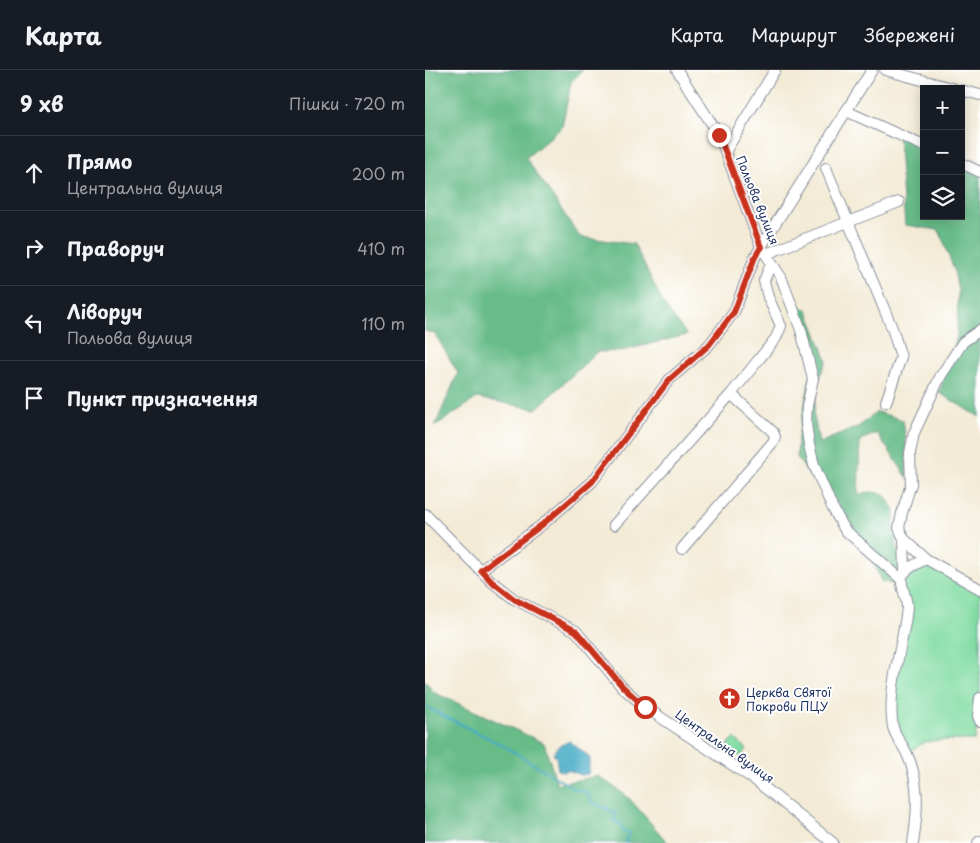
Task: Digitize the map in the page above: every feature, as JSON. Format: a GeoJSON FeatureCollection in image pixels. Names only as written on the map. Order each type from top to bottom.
{"type":"FeatureCollection","features":[{"type":"Feature","properties":{"kind":"street","name":"Польова вулиця"},"geometry":{"type":"LineString","coordinates":[[677,70],[719,135],[766,254],[781,277],[801,330],[813,379],[807,406],[806,423],[809,445],[814,465],[832,507],[845,530],[903,575]]}},
{"type":"Feature","properties":{"kind":"street"},"geometry":{"type":"LineString","coordinates":[[725,152],[775,70]]}},
{"type":"Feature","properties":{"kind":"street"},"geometry":{"type":"LineString","coordinates":[[614,525],[731,394],[776,338],[781,326],[768,297],[764,281],[766,254],[846,111],[872,70]]}},
{"type":"Feature","properties":{"kind":"street"},"geometry":{"type":"LineString","coordinates":[[885,70],[940,85]]}},
{"type":"Feature","properties":{"kind":"street"},"geometry":{"type":"LineString","coordinates":[[965,91],[980,95]]}},
{"type":"Feature","properties":{"kind":"street"},"geometry":{"type":"LineString","coordinates":[[846,111],[920,144]]}},
{"type":"Feature","properties":{"kind":"street"},"geometry":{"type":"LineString","coordinates":[[965,165],[980,172]]}},
{"type":"Feature","properties":{"kind":"street"},"geometry":{"type":"LineString","coordinates":[[826,168],[892,328],[901,357],[886,402]]}},
{"type":"Feature","properties":{"kind":"street"},"geometry":{"type":"LineString","coordinates":[[481,570],[543,524],[592,482],[669,380],[709,345],[734,312],[755,257],[899,202]]}},
{"type":"Feature","properties":{"kind":"street"},"geometry":{"type":"LineString","coordinates":[[913,843],[917,820],[916,777],[907,754],[893,728],[891,710],[907,604],[903,575],[904,540],[899,528],[901,513],[911,484],[911,453],[914,433],[940,377],[963,342],[980,330]]}},
{"type":"Feature","properties":{"kind":"street"},"geometry":{"type":"LineString","coordinates":[[682,549],[755,464],[775,437],[773,432],[731,394]]}},
{"type":"Feature","properties":{"kind":"street","name":"Центральна вулиця"},"geometry":{"type":"LineString","coordinates":[[425,514],[441,533],[491,581],[514,599],[576,631],[623,687],[645,707],[755,780],[833,843]]}},
{"type":"Feature","properties":{"kind":"street"},"geometry":{"type":"LineString","coordinates":[[904,540],[925,559],[980,589]]}},
{"type":"Feature","properties":{"kind":"street"},"geometry":{"type":"LineString","coordinates":[[903,575],[925,559]]}},
{"type":"Feature","properties":{"kind":"street"},"geometry":{"type":"LineString","coordinates":[[980,698],[978,716],[980,721]]}},
{"type":"Feature","properties":{"kind":"green space"},"geometry":{"type":"Polygon","coordinates":[[[425,70],[583,70],[571,82],[562,127],[526,158],[580,237],[634,244],[664,305],[687,335],[621,351],[597,352],[536,409],[477,398],[435,426],[458,373],[435,334],[425,331],[425,70]]]}},
{"type":"Feature","properties":{"kind":"green space"},"geometry":{"type":"Polygon","coordinates":[[[898,135],[920,144],[920,220],[965,220],[965,165],[980,172],[980,417],[939,393],[957,336],[958,291],[954,270],[939,230],[905,225],[898,135]]]}},
{"type":"Feature","properties":{"kind":"green space"},"geometry":{"type":"Polygon","coordinates":[[[799,307],[807,309],[827,360],[817,385],[814,416],[819,443],[858,427],[877,412],[903,420],[906,440],[907,477],[877,433],[860,440],[858,494],[872,492],[884,494],[895,511],[893,533],[901,559],[897,586],[881,581],[865,542],[830,494],[811,478],[797,457],[798,437],[813,365],[799,307]]]}},
{"type":"Feature","properties":{"kind":"green space"},"geometry":{"type":"Polygon","coordinates":[[[926,559],[980,589],[980,698],[975,740],[924,742],[907,754],[891,710],[907,605],[901,579],[926,559]]]}},
{"type":"Feature","properties":{"kind":"green space"},"geometry":{"type":"Polygon","coordinates":[[[425,680],[433,692],[544,743],[557,784],[598,776],[628,797],[668,843],[425,843],[425,680]]]}},
{"type":"Feature","properties":{"kind":"green space"},"geometry":{"type":"Polygon","coordinates":[[[734,738],[747,749],[740,757],[727,746],[734,738]]]}},
{"type":"Feature","properties":{"kind":"water"},"geometry":{"type":"Polygon","coordinates":[[[569,741],[590,758],[588,774],[580,775],[568,770],[563,772],[558,770],[556,756],[553,755],[557,748],[569,741]]]}},
{"type":"Feature","properties":{"kind":"waterway"},"geometry":{"type":"LineString","coordinates":[[425,705],[502,745],[575,789],[588,793],[592,803],[615,812],[614,821],[620,823],[623,832],[630,832],[625,842],[627,843]]}},
{"type":"Feature","properties":{"kind":"place","name":"Церква Святої Покрови ПЦУ"},"geometry":{"type":"Point","coordinates":[730,699]}},
{"type":"Feature","properties":{"kind":"route"},"geometry":{"type":"LineString","coordinates":[[645,707],[623,687],[576,631],[514,599],[491,581],[481,570],[543,524],[592,482],[669,380],[709,345],[734,312],[755,257],[761,247],[719,135]]}}]}
